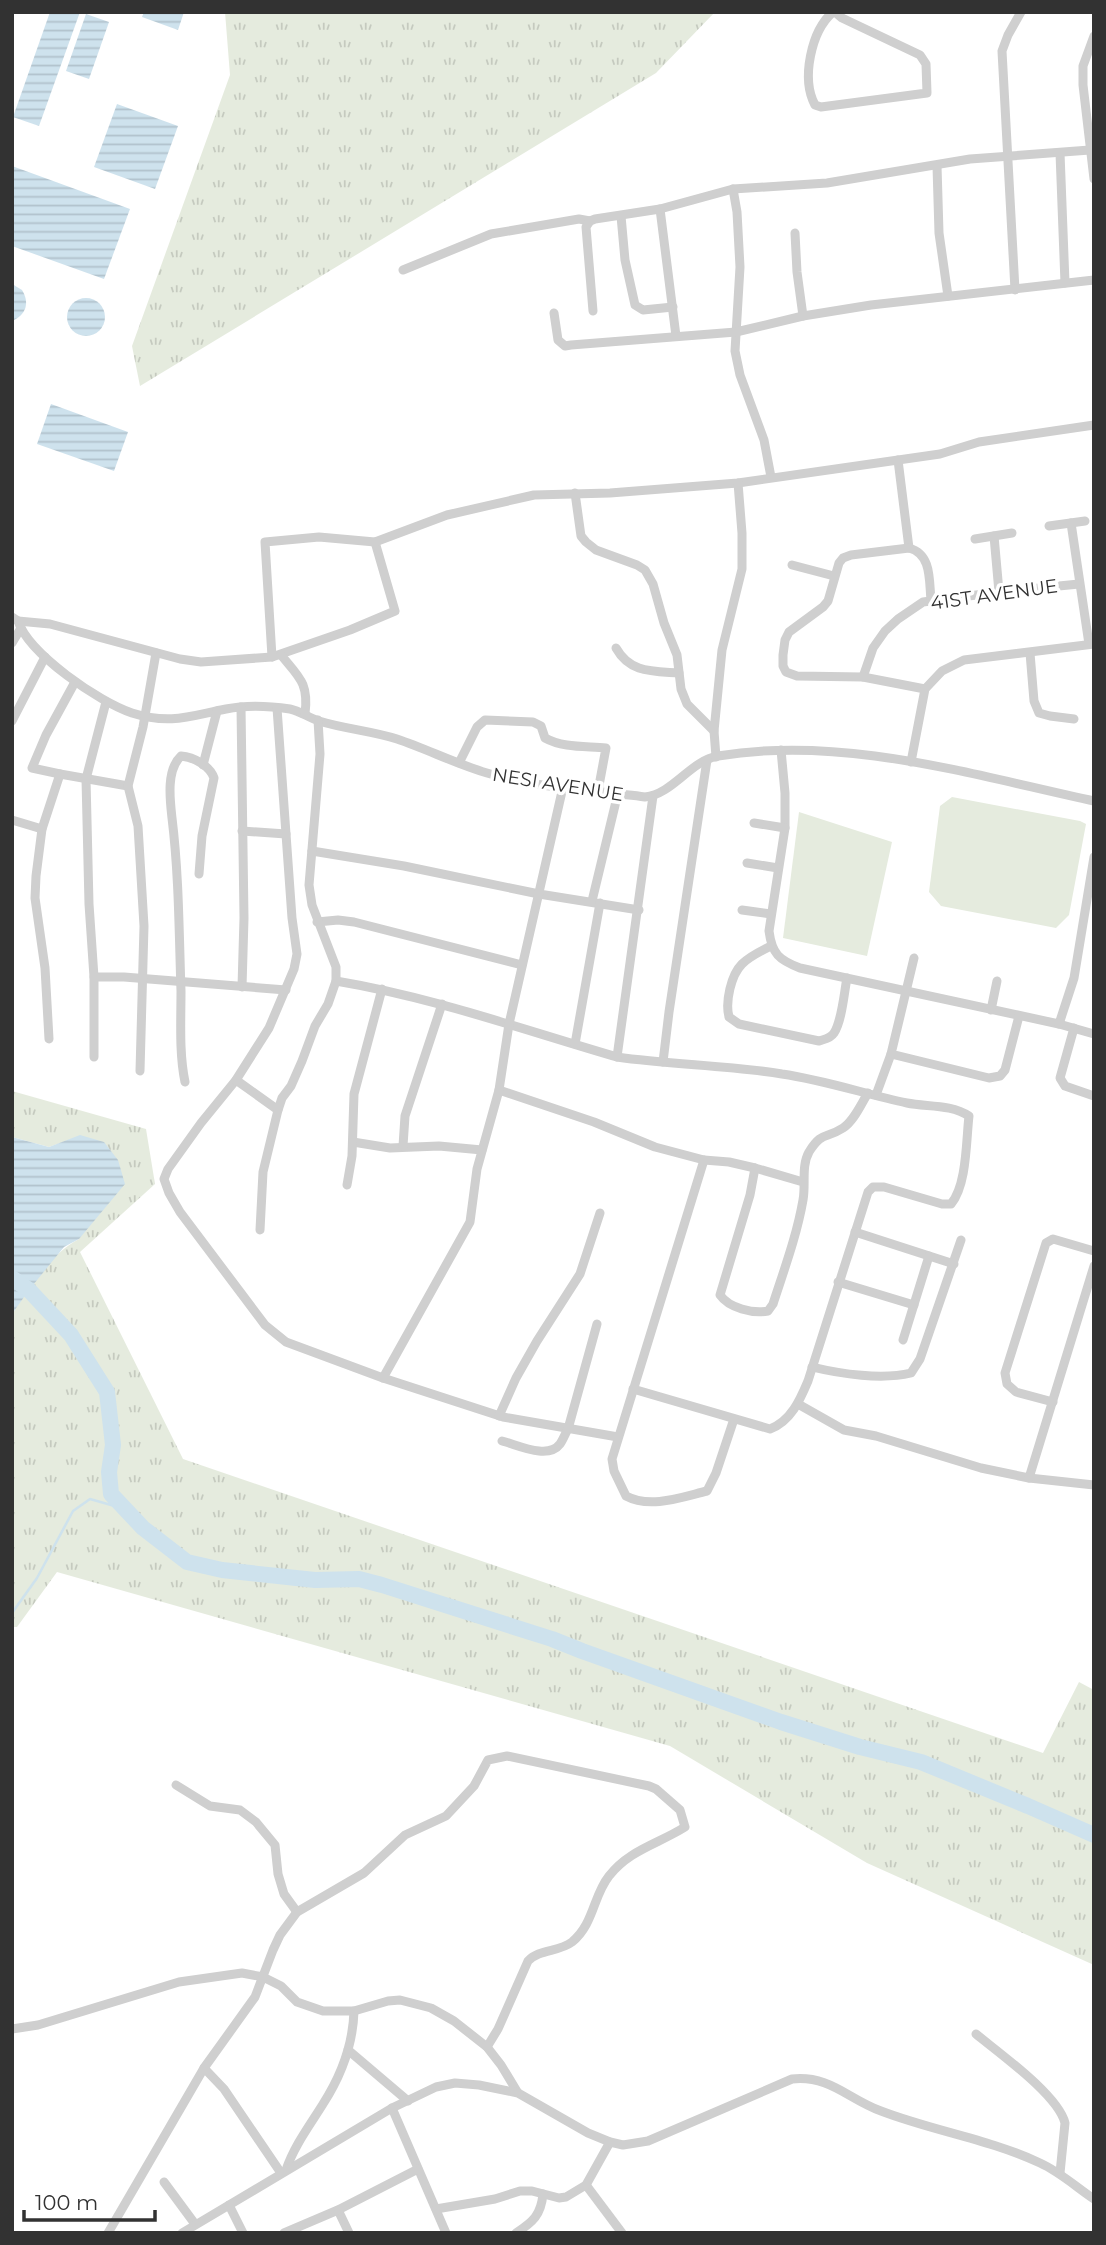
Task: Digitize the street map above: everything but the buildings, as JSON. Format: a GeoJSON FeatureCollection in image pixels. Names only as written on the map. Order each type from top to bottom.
{"type":"FeatureCollection","features":[{"type":"Feature","properties":{"kind":"street"},"geometry":{"type":"LineString","coordinates":[[834,12],[920,55],[926,64],[927,93],[831,106],[815,105],[810,90],[812,51],[819,29],[825,19],[834,12]]}},
{"type":"Feature","properties":{"kind":"street"},"geometry":{"type":"LineString","coordinates":[[1014,290],[1002,51],[1016,14]]}},
{"type":"Feature","properties":{"kind":"street"},"geometry":{"type":"LineString","coordinates":[[1094,36],[1083,66],[1094,178]]}},
{"type":"Feature","properties":{"kind":"street"},"geometry":{"type":"LineString","coordinates":[[403,270],[491,234],[570,220],[590,221],[660,209],[733,189],[827,183],[970,159],[1090,150]]}},
{"type":"Feature","properties":{"kind":"street"},"geometry":{"type":"LineString","coordinates":[[1060,153],[1065,283]]}},
{"type":"Feature","properties":{"kind":"street"},"geometry":{"type":"LineString","coordinates":[[937,166],[939,233],[948,296]]}},
{"type":"Feature","properties":{"kind":"street"},"geometry":{"type":"LineString","coordinates":[[733,189],[740,267],[736,351],[740,375],[764,440],[771,477]]}},
{"type":"Feature","properties":{"kind":"street"},"geometry":{"type":"LineString","coordinates":[[660,209],[676,336]]}},
{"type":"Feature","properties":{"kind":"street"},"geometry":{"type":"LineString","coordinates":[[621,216],[625,260],[635,305],[643,310],[673,307]]}},
{"type":"Feature","properties":{"kind":"street"},"geometry":{"type":"LineString","coordinates":[[590,221],[586,232],[593,311]]}},
{"type":"Feature","properties":{"kind":"street"},"geometry":{"type":"LineString","coordinates":[[795,233],[803,316]]}},
{"type":"Feature","properties":{"kind":"street"},"geometry":{"type":"LineString","coordinates":[[554,313],[558,340],[565,346],[736,332],[803,316],[1094,279]]}},
{"type":"Feature","properties":{"kind":"street"},"geometry":{"type":"LineString","coordinates":[[305,714],[307,696],[302,680],[276,656],[265,542],[319,537],[375,542],[447,515],[534,495],[610,493],[737,482],[940,454],[979,442],[1094,425]]}},
{"type":"Feature","properties":{"kind":"street"},"geometry":{"type":"LineString","coordinates":[[898,460],[909,548]]}},
{"type":"Feature","properties":{"kind":"street"},"geometry":{"type":"LineString","coordinates":[[663,1062],[711,758],[722,650],[743,569],[737,482]]}},
{"type":"Feature","properties":{"kind":"street"},"geometry":{"type":"LineString","coordinates":[[575,493],[581,536],[586,542],[596,550],[645,570],[653,584],[677,655],[681,689],[687,704],[714,731]]}},
{"type":"Feature","properties":{"kind":"street"},"geometry":{"type":"LineString","coordinates":[[1049,526],[1085,521]]}},
{"type":"Feature","properties":{"kind":"street"},"geometry":{"type":"LineString","coordinates":[[911,762],[925,689],[942,671],[964,660],[1091,644],[1071,523]]}},
{"type":"Feature","properties":{"kind":"street"},"geometry":{"type":"LineString","coordinates":[[975,539],[1012,533]]}},
{"type":"Feature","properties":{"kind":"street"},"geometry":{"type":"LineString","coordinates":[[994,536],[999,592]]}},
{"type":"Feature","properties":{"kind":"street"},"geometry":{"type":"LineString","coordinates":[[12,643],[17,622],[50,624],[156,653],[201,662],[276,656],[395,611],[375,542]]}},
{"type":"Feature","properties":{"kind":"street"},"geometry":{"type":"LineString","coordinates":[[925,689],[863,677],[797,676],[786,672],[783,666],[785,640],[789,632],[828,601],[834,576],[843,558],[909,548],[918,551],[924,555],[931,600]]}},
{"type":"Feature","properties":{"kind":"street"},"geometry":{"type":"LineString","coordinates":[[792,565],[834,576]]}},
{"type":"Feature","properties":{"kind":"street","name":"41ST AVENUE"},"geometry":{"type":"LineString","coordinates":[[863,677],[873,648],[886,631],[923,602],[1079,584]]}},
{"type":"Feature","properties":{"kind":"street","name":"NESI AVENUE"},"geometry":{"type":"LineString","coordinates":[[17,622],[46,657],[75,682],[106,702],[131,713],[181,719],[241,707],[277,708],[396,739],[490,774],[563,787],[653,796]]}},
{"type":"Feature","properties":{"kind":"street"},"geometry":{"type":"LineString","coordinates":[[616,648],[624,661],[634,666],[651,671],[679,673]]}},
{"type":"Feature","properties":{"kind":"street"},"geometry":{"type":"LineString","coordinates":[[140,1071],[144,926],[138,826],[128,786],[156,653]]}},
{"type":"Feature","properties":{"kind":"street"},"geometry":{"type":"LineString","coordinates":[[1030,653],[1034,701],[1039,713],[1074,719]]}},
{"type":"Feature","properties":{"kind":"street"},"geometry":{"type":"LineString","coordinates":[[12,721],[46,657]]}},
{"type":"Feature","properties":{"kind":"street"},"geometry":{"type":"LineString","coordinates":[[75,682],[46,735],[33,768],[128,786]]}},
{"type":"Feature","properties":{"kind":"street"},"geometry":{"type":"LineString","coordinates":[[94,1057],[94,977],[86,779],[106,702]]}},
{"type":"Feature","properties":{"kind":"street"},"geometry":{"type":"LineString","coordinates":[[241,707],[243,986]]}},
{"type":"Feature","properties":{"kind":"street"},"geometry":{"type":"LineString","coordinates":[[277,708],[297,954],[294,969],[269,1028],[236,1080],[168,1168],[164,1179],[169,1193],[180,1212],[265,1325],[277,1336],[295,1346],[499,1416],[618,1437]]}},
{"type":"Feature","properties":{"kind":"street"},"geometry":{"type":"LineString","coordinates":[[203,765],[217,711]]}},
{"type":"Feature","properties":{"kind":"street"},"geometry":{"type":"LineString","coordinates":[[260,1230],[263,1172],[278,1110],[282,1098],[291,1086],[315,1026],[328,1004],[336,981],[336,967],[317,922],[309,885],[320,754],[318,720]]}},
{"type":"Feature","properties":{"kind":"street"},"geometry":{"type":"LineString","coordinates":[[459,762],[477,727],[485,720],[533,722],[541,726],[545,738],[550,741],[606,748],[598,791]]}},
{"type":"Feature","properties":{"kind":"street"},"geometry":{"type":"LineString","coordinates":[[781,750],[786,793],[785,828],[771,914],[771,946],[779,957],[800,968],[1094,1034]]}},
{"type":"Feature","properties":{"kind":"street"},"geometry":{"type":"LineString","coordinates":[[617,1057],[653,796],[684,773],[711,758],[781,750],[840,751],[911,762],[1094,801]]}},
{"type":"Feature","properties":{"kind":"street"},"geometry":{"type":"LineString","coordinates":[[185,1082],[177,875],[170,797],[173,768],[181,756],[186,756],[211,770],[214,778],[202,836],[199,874]]}},
{"type":"Feature","properties":{"kind":"street"},"geometry":{"type":"LineString","coordinates":[[49,1039],[45,968],[35,898],[42,829],[60,774]]}},
{"type":"Feature","properties":{"kind":"street"},"geometry":{"type":"LineString","coordinates":[[383,1378],[470,1222],[477,1169],[499,1090],[509,1024],[563,787]]}},
{"type":"Feature","properties":{"kind":"street"},"geometry":{"type":"LineString","coordinates":[[575,1044],[596,902],[618,793]]}},
{"type":"Feature","properties":{"kind":"street"},"geometry":{"type":"LineString","coordinates":[[12,820],[42,829]]}},
{"type":"Feature","properties":{"kind":"street"},"geometry":{"type":"LineString","coordinates":[[754,823],[785,828]]}},
{"type":"Feature","properties":{"kind":"street"},"geometry":{"type":"LineString","coordinates":[[242,831],[286,834]]}},
{"type":"Feature","properties":{"kind":"street"},"geometry":{"type":"LineString","coordinates":[[312,851],[539,894],[639,909]]}},
{"type":"Feature","properties":{"kind":"street"},"geometry":{"type":"LineString","coordinates":[[1059,1024],[1074,978],[1094,858]]}},
{"type":"Feature","properties":{"kind":"street"},"geometry":{"type":"LineString","coordinates":[[747,863],[778,868]]}},
{"type":"Feature","properties":{"kind":"street"},"geometry":{"type":"LineString","coordinates":[[742,910],[771,914]]}},
{"type":"Feature","properties":{"kind":"street"},"geometry":{"type":"LineString","coordinates":[[317,922],[354,922],[522,965]]}},
{"type":"Feature","properties":{"kind":"street"},"geometry":{"type":"LineString","coordinates":[[771,946],[749,958],[736,971],[728,1012],[729,1017],[739,1024],[819,1041],[828,1039],[834,1033],[838,1021],[847,978]]}},
{"type":"Feature","properties":{"kind":"street"},"geometry":{"type":"LineString","coordinates":[[755,1168],[750,1195],[720,1295],[725,1302],[758,1313],[768,1311],[773,1304],[804,1198],[803,1182],[807,1156],[818,1140],[849,1123],[872,1094],[891,1054],[914,958]]}},
{"type":"Feature","properties":{"kind":"street"},"geometry":{"type":"LineString","coordinates":[[94,977],[286,990]]}},
{"type":"Feature","properties":{"kind":"street"},"geometry":{"type":"LineString","coordinates":[[336,981],[442,1004],[617,1057],[771,1072],[906,1103],[959,1110],[969,1116],[962,1177],[956,1198],[951,1204],[942,1204],[884,1187],[873,1187],[868,1192],[812,1367],[798,1404],[780,1425],[770,1429],[633,1389]]}},
{"type":"Feature","properties":{"kind":"street"},"geometry":{"type":"LineString","coordinates":[[991,1010],[997,981]]}},
{"type":"Feature","properties":{"kind":"street"},"geometry":{"type":"LineString","coordinates":[[347,1185],[352,1156],[354,1094],[382,989]]}},
{"type":"Feature","properties":{"kind":"street"},"geometry":{"type":"LineString","coordinates":[[403,1146],[405,1116],[442,1004]]}},
{"type":"Feature","properties":{"kind":"street"},"geometry":{"type":"LineString","coordinates":[[891,1054],[989,1078],[1000,1076],[1005,1070],[1019,1016]]}},
{"type":"Feature","properties":{"kind":"street"},"geometry":{"type":"LineString","coordinates":[[1074,1028],[1060,1078],[1065,1086],[1094,1096]]}},
{"type":"Feature","properties":{"kind":"street"},"geometry":{"type":"LineString","coordinates":[[236,1080],[278,1110]]}},
{"type":"Feature","properties":{"kind":"street"},"geometry":{"type":"LineString","coordinates":[[499,1090],[594,1122],[655,1147],[704,1160],[755,1168],[803,1182]]}},
{"type":"Feature","properties":{"kind":"street"},"geometry":{"type":"LineString","coordinates":[[353,1142],[390,1148],[439,1146],[482,1150]]}},
{"type":"Feature","properties":{"kind":"street"},"geometry":{"type":"LineString","coordinates":[[704,1160],[612,1459],[614,1471],[626,1496],[643,1502],[677,1499],[707,1491],[734,1419]]}},
{"type":"Feature","properties":{"kind":"street"},"geometry":{"type":"LineString","coordinates":[[499,1416],[516,1378],[580,1273],[600,1213]]}},
{"type":"Feature","properties":{"kind":"street"},"geometry":{"type":"LineString","coordinates":[[855,1232],[954,1264]]}},
{"type":"Feature","properties":{"kind":"street"},"geometry":{"type":"LineString","coordinates":[[1053,1402],[1016,1392],[1007,1384],[1005,1373],[1046,1243],[1053,1239],[1094,1251]]}},
{"type":"Feature","properties":{"kind":"street"},"geometry":{"type":"LineString","coordinates":[[812,1367],[836,1373],[899,1376],[911,1373],[920,1359],[961,1240]]}},
{"type":"Feature","properties":{"kind":"street"},"geometry":{"type":"LineString","coordinates":[[903,1340],[929,1256]]}},
{"type":"Feature","properties":{"kind":"street"},"geometry":{"type":"LineString","coordinates":[[1029,1478],[1094,1266]]}},
{"type":"Feature","properties":{"kind":"street"},"geometry":{"type":"LineString","coordinates":[[838,1282],[914,1305]]}},
{"type":"Feature","properties":{"kind":"street"},"geometry":{"type":"LineString","coordinates":[[502,1441],[542,1451],[553,1451],[561,1443],[568,1429],[597,1324]]}},
{"type":"Feature","properties":{"kind":"street"},"geometry":{"type":"LineString","coordinates":[[798,1404],[844,1430],[876,1436],[981,1468],[1029,1478],[1094,1485]]}},
{"type":"Feature","properties":{"kind":"street"},"geometry":{"type":"LineString","coordinates":[[108,2233],[204,2068],[249,2006],[276,1942],[297,1912],[364,1873],[405,1835],[446,1816],[474,1786],[488,1760],[507,1756],[589,1772],[656,1789],[680,1810],[685,1827],[625,1858],[607,1878],[592,1914],[571,1943],[532,1956],[487,2048]]}},
{"type":"Feature","properties":{"kind":"street"},"geometry":{"type":"LineString","coordinates":[[176,1785],[210,1806],[240,1810],[256,1822],[275,1845],[278,1874],[284,1894],[297,1912]]}},
{"type":"Feature","properties":{"kind":"street"},"geometry":{"type":"LineString","coordinates":[[12,2029],[38,2025],[179,1982],[242,1973],[263,1977],[281,1986],[297,2002],[331,2012],[354,2011],[400,2000],[431,2008],[454,2021],[487,2048],[518,2093]]}},
{"type":"Feature","properties":{"kind":"street"},"geometry":{"type":"LineString","coordinates":[[283,2172],[290,2156],[326,2100],[348,2050],[354,2011]]}},
{"type":"Feature","properties":{"kind":"street"},"geometry":{"type":"LineString","coordinates":[[976,2034],[1022,2072],[1057,2105],[1063,2115],[1065,2123],[1060,2174]]}},
{"type":"Feature","properties":{"kind":"street"},"geometry":{"type":"LineString","coordinates":[[348,2050],[408,2101]]}},
{"type":"Feature","properties":{"kind":"street"},"geometry":{"type":"LineString","coordinates":[[204,2068],[231,2098],[283,2172]]}},
{"type":"Feature","properties":{"kind":"street"},"geometry":{"type":"LineString","coordinates":[[183,2233],[392,2108],[436,2087],[455,2083],[518,2093],[588,2133],[610,2143],[623,2145],[648,2141],[792,2079],[812,2078],[839,2088],[880,2111],[1005,2149],[1041,2163],[1094,2199]]}},
{"type":"Feature","properties":{"kind":"street"},"geometry":{"type":"LineString","coordinates":[[392,2108],[446,2233]]}},
{"type":"Feature","properties":{"kind":"street"},"geometry":{"type":"LineString","coordinates":[[436,2209],[495,2199],[520,2191],[566,2197],[586,2185],[610,2143]]}},
{"type":"Feature","properties":{"kind":"street"},"geometry":{"type":"LineString","coordinates":[[284,2233],[338,2210],[418,2169]]}},
{"type":"Feature","properties":{"kind":"street"},"geometry":{"type":"LineString","coordinates":[[164,2182],[195,2224]]}},
{"type":"Feature","properties":{"kind":"street"},"geometry":{"type":"LineString","coordinates":[[586,2185],[622,2233]]}},
{"type":"Feature","properties":{"kind":"street"},"geometry":{"type":"LineString","coordinates":[[516,2233],[537,2217],[541,2211],[543,2194]]}},
{"type":"Feature","properties":{"kind":"street"},"geometry":{"type":"LineString","coordinates":[[229,2205],[243,2233]]}},
{"type":"Feature","properties":{"kind":"street"},"geometry":{"type":"LineString","coordinates":[[338,2210],[349,2233]]}},
{"type":"Feature","properties":{"kind":"green space"},"geometry":{"type":"Polygon","coordinates":[[[225,12],[715,12],[656,73],[140,386],[132,346],[230,75],[225,12]]]}},
{"type":"Feature","properties":{"kind":"green space"},"geometry":{"type":"Polygon","coordinates":[[[952,797],[1086,824],[1069,915],[1056,928],[941,906],[929,892],[940,806],[952,797]]]}},
{"type":"Feature","properties":{"kind":"green space"},"geometry":{"type":"Polygon","coordinates":[[[799,812],[892,842],[867,956],[783,938],[799,812]]]}},
{"type":"Feature","properties":{"kind":"green space"},"geometry":{"type":"Polygon","coordinates":[[[12,1091],[146,1129],[155,1184],[80,1252],[183,1459],[1043,1753],[1079,1682],[1094,1690],[1094,1965],[867,1863],[670,1746],[57,1572],[17,1627],[12,1627],[12,1314],[50,1262],[79,1239],[80,1136],[49,1147],[12,1137],[12,1091]]]}},
{"type":"Feature","properties":{"kind":"water"},"geometry":{"type":"Polygon","coordinates":[[[50,12],[80,12],[39,126],[13,117],[50,12]]]}},
{"type":"Feature","properties":{"kind":"water"},"geometry":{"type":"Polygon","coordinates":[[[144,12],[184,12],[178,30],[142,17],[144,12]]]}},
{"type":"Feature","properties":{"kind":"water"},"geometry":{"type":"Polygon","coordinates":[[[86,14],[109,22],[89,79],[66,71],[86,14]]]}},
{"type":"Feature","properties":{"kind":"water"},"geometry":{"type":"Polygon","coordinates":[[[117,104],[178,126],[155,189],[94,167],[117,104]]]}},
{"type":"Feature","properties":{"kind":"water"},"geometry":{"type":"Polygon","coordinates":[[[12,166],[130,209],[104,279],[12,246],[12,166]]]}},
{"type":"Feature","properties":{"kind":"water"},"geometry":{"type":"Polygon","coordinates":[[[12,284],[22,290],[26,304],[21,315],[12,321],[12,284]]]}},
{"type":"Feature","properties":{"kind":"water"},"geometry":{"type":"Polygon","coordinates":[[[86,298],[100,303],[105,317],[100,331],[86,336],[72,331],[67,317],[72,303],[86,298]]]}},
{"type":"Feature","properties":{"kind":"water"},"geometry":{"type":"Polygon","coordinates":[[[51,404],[128,432],[114,471],[37,444],[51,404]]]}},
{"type":"Feature","properties":{"kind":"water"},"geometry":{"type":"Polygon","coordinates":[[[80,1135],[104,1142],[118,1160],[125,1184],[79,1239],[64,1247],[12,1314],[12,1137],[49,1147],[80,1135]]]}},
{"type":"Feature","properties":{"kind":"waterway"},"geometry":{"type":"LineString","coordinates":[[12,1278],[29,1290],[71,1335],[107,1392],[113,1445],[109,1472],[111,1494],[143,1528],[187,1562],[222,1570],[315,1580],[359,1579],[382,1585],[552,1639],[781,1722],[860,1747],[921,1762],[1094,1835]]}},
{"type":"Feature","properties":{"kind":"waterway"},"geometry":{"type":"LineString","coordinates":[[12,1613],[37,1578],[73,1511],[90,1499],[125,1509]]}}]}
